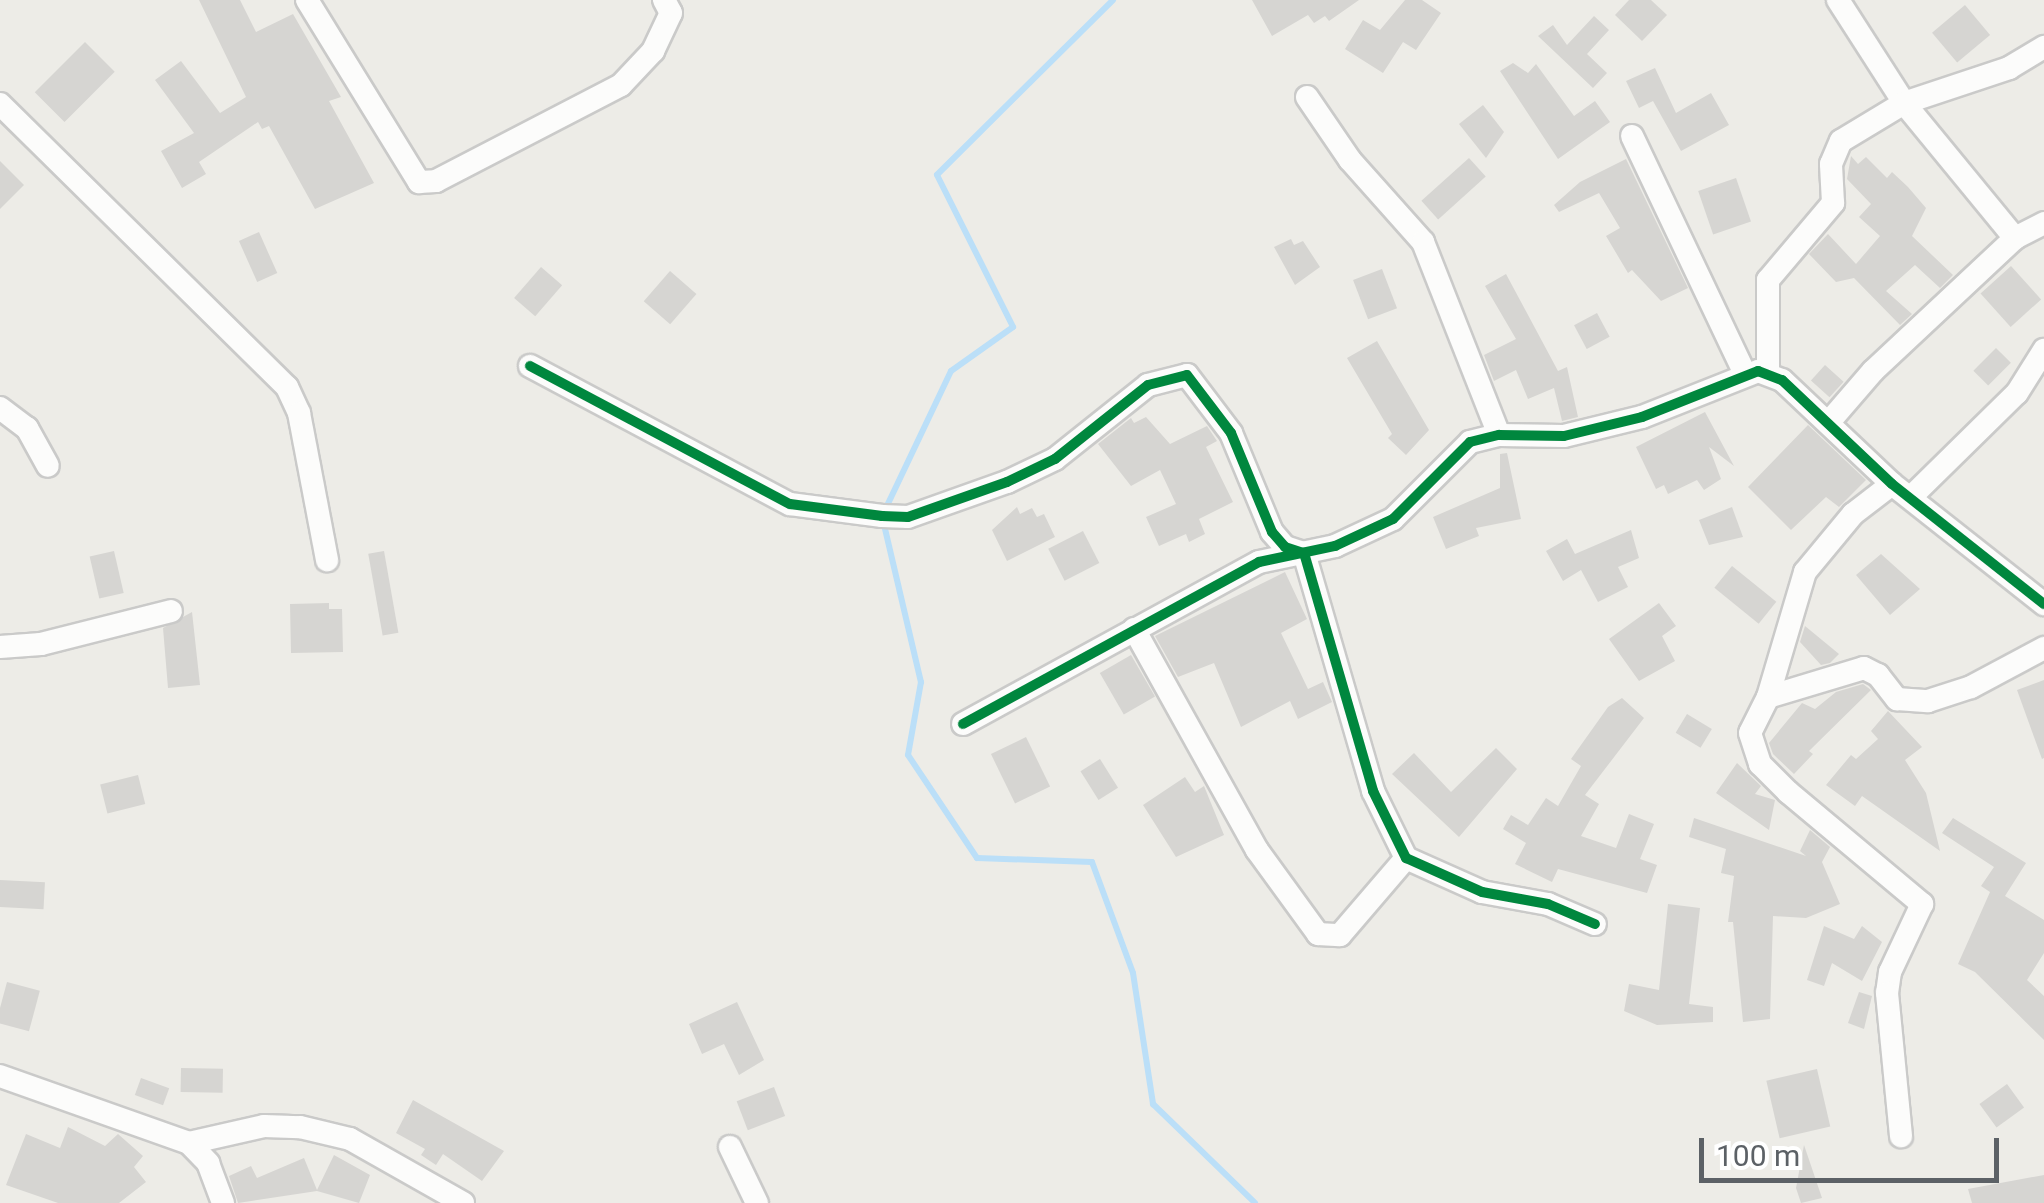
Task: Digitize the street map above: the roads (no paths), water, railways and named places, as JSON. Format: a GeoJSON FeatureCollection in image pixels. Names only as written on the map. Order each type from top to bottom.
{"type":"FeatureCollection","features":[{"type":"Feature","properties":{"kind":"street"},"geometry":{"type":"LineString","coordinates":[[308,0],[419,182],[436,181],[622,85],[653,50],[670,13],[664,0]]}},
{"type":"Feature","properties":{"kind":"street"},"geometry":{"type":"LineString","coordinates":[[1838,0],[1904,103],[2015,238]]}},
{"type":"Feature","properties":{"kind":"street"},"geometry":{"type":"LineString","coordinates":[[1756,373],[1768,280],[1833,203],[1831,164],[1841,141],[1904,103],[2009,68],[2044,48]]}},
{"type":"Feature","properties":{"kind":"street"},"geometry":{"type":"LineString","coordinates":[[1307,97],[1350,160],[1423,242],[1500,435]]}},
{"type":"Feature","properties":{"kind":"street"},"geometry":{"type":"LineString","coordinates":[[0,104],[287,386],[299,414],[327,560]]}},
{"type":"Feature","properties":{"kind":"street"},"geometry":{"type":"LineString","coordinates":[[1632,136],[1756,373],[1828,422],[1902,490],[2044,604]]}},
{"type":"Feature","properties":{"kind":"street"},"geometry":{"type":"LineString","coordinates":[[1828,422],[1872,371],[2015,238],[2044,223]]}},
{"type":"Feature","properties":{"kind":"street"},"geometry":{"type":"LineString","coordinates":[[1901,1136],[1887,993],[1890,972],[1922,904],[1760,764],[1750,732],[1768,697],[1805,572],[1853,514],[1902,490],[2017,393],[2044,350]]}},
{"type":"Feature","properties":{"kind":"street"},"geometry":{"type":"LineString","coordinates":[[530,366],[804,507],[855,515],[908,516],[1007,482],[1055,459],[1148,385],[1187,375],[1231,433],[1272,532],[1285,547],[1304,553]]}},
{"type":"Feature","properties":{"kind":"street"},"geometry":{"type":"LineString","coordinates":[[964,724],[1258,562],[1304,553],[1393,520],[1470,442],[1500,435],[1564,436],[1642,416],[1756,373]]}},
{"type":"Feature","properties":{"kind":"street"},"geometry":{"type":"LineString","coordinates":[[0,408],[27,428],[48,466]]}},
{"type":"Feature","properties":{"kind":"street"},"geometry":{"type":"LineString","coordinates":[[1304,553],[1373,791],[1406,858],[1482,892],[1548,904],[1595,924]]}},
{"type":"Feature","properties":{"kind":"street"},"geometry":{"type":"LineString","coordinates":[[0,646],[41,644],[172,611]]}},
{"type":"Feature","properties":{"kind":"street"},"geometry":{"type":"LineString","coordinates":[[1134,629],[1257,850],[1318,934],[1340,935],[1406,858]]}},
{"type":"Feature","properties":{"kind":"street"},"geometry":{"type":"LineString","coordinates":[[1768,697],[1864,668],[1878,675],[1898,698],[1928,701],[1971,687],[2044,648]]}},
{"type":"Feature","properties":{"kind":"street"},"geometry":{"type":"LineString","coordinates":[[0,1076],[189,1143],[208,1163],[223,1203]]}},
{"type":"Feature","properties":{"kind":"street"},"geometry":{"type":"LineString","coordinates":[[189,1143],[264,1126],[300,1127],[350,1139],[463,1203]]}},
{"type":"Feature","properties":{"kind":"street"},"geometry":{"type":"LineString","coordinates":[[730,1147],[757,1203]]}},
{"type":"Feature","properties":{"kind":"waterway"},"geometry":{"type":"LineString","coordinates":[[1113,0],[937,175],[1013,327],[951,371],[882,516],[921,682],[908,755],[977,858],[1092,862],[1133,973],[1153,1104],[1255,1203]]}}]}
